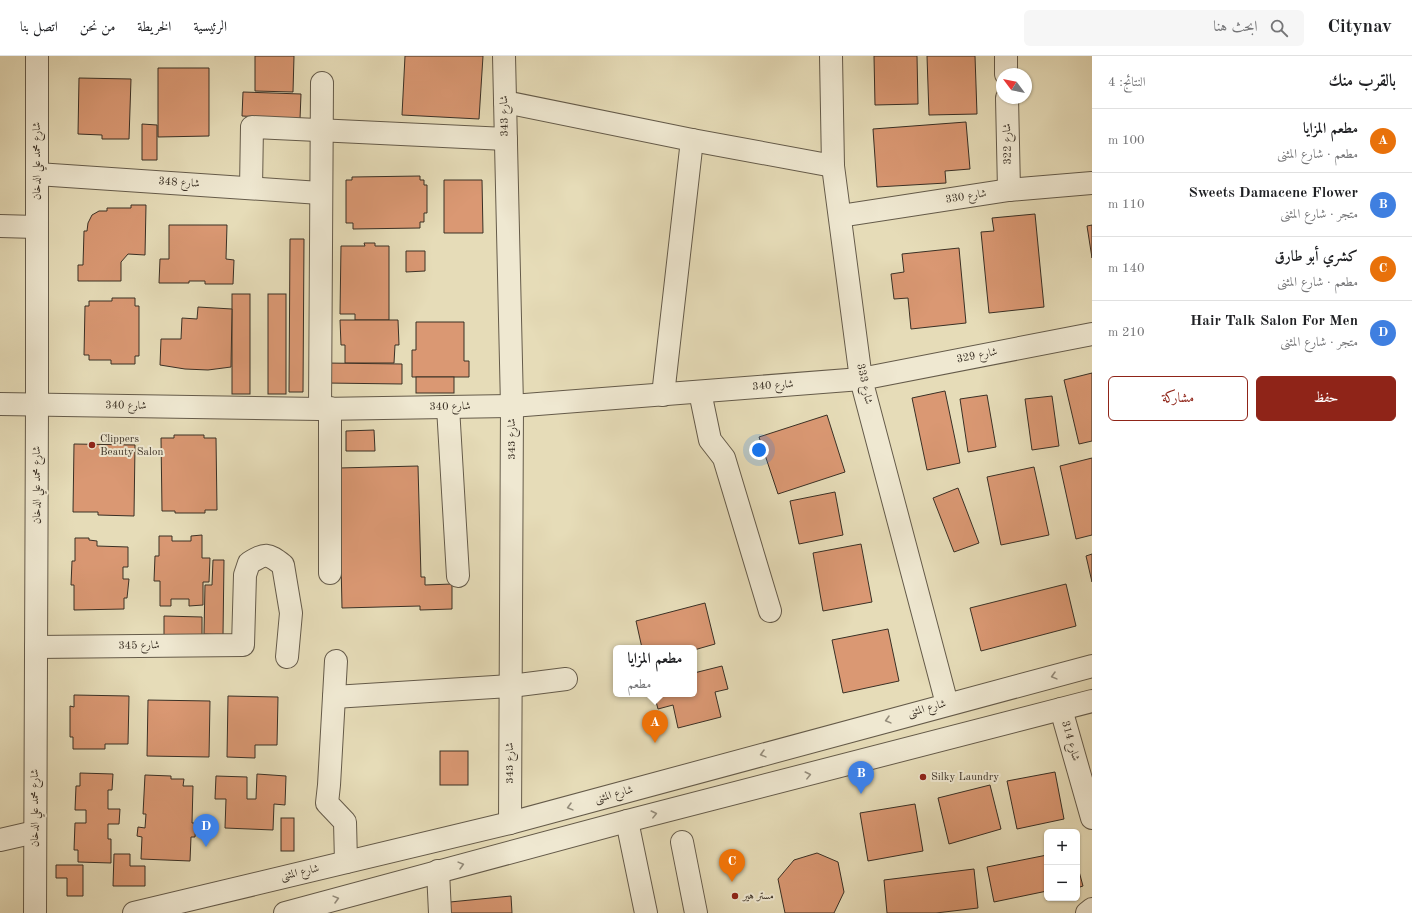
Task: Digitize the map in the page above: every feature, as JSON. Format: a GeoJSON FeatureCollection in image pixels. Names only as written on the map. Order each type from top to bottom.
{"type":"FeatureCollection","features":[{"type":"Feature","properties":{"kind":"street","name":"شارع محمد علي الدخان"},"geometry":{"type":"LineString","coordinates":[[35,913],[37,56]]}},
{"type":"Feature","properties":{"kind":"street","name":"شارع 343"},"geometry":{"type":"LineString","coordinates":[[504,56],[512,406],[510,823]]}},
{"type":"Feature","properties":{"kind":"street","name":"شارع 333"},"geometry":{"type":"LineString","coordinates":[[831,56],[833,166],[861,379],[947,704]]}},
{"type":"Feature","properties":{"kind":"street"},"geometry":{"type":"LineString","coordinates":[[1006,56],[1006,68]]}},
{"type":"Feature","properties":{"kind":"street"},"geometry":{"type":"LineString","coordinates":[[322,83],[320,193],[330,573]]}},
{"type":"Feature","properties":{"kind":"street"},"geometry":{"type":"LineString","coordinates":[[505,102],[692,140],[833,166]]}},
{"type":"Feature","properties":{"kind":"street","name":"شارع 322"},"geometry":{"type":"LineString","coordinates":[[1007,104],[1009,190]]}},
{"type":"Feature","properties":{"kind":"street"},"geometry":{"type":"LineString","coordinates":[[251,188],[252,127],[506,139]]}},
{"type":"Feature","properties":{"kind":"street"},"geometry":{"type":"LineString","coordinates":[[662,394],[692,140]]}},
{"type":"Feature","properties":{"kind":"street","name":"شارع 348"},"geometry":{"type":"LineString","coordinates":[[37,174],[320,193]]}},
{"type":"Feature","properties":{"kind":"street","name":"شارع 330"},"geometry":{"type":"LineString","coordinates":[[840,216],[1009,190],[1092,183]]}},
{"type":"Feature","properties":{"kind":"street"},"geometry":{"type":"LineString","coordinates":[[0,226],[36,227]]}},
{"type":"Feature","properties":{"kind":"street","name":"شارع 329"},"geometry":{"type":"LineString","coordinates":[[861,379],[1092,334]]}},
{"type":"Feature","properties":{"kind":"street","name":"شارع 340"},"geometry":{"type":"LineString","coordinates":[[0,404],[325,408],[512,406],[861,379]]}},
{"type":"Feature","properties":{"kind":"street"},"geometry":{"type":"LineString","coordinates":[[700,392],[710,440],[724,458],[770,611]]}},
{"type":"Feature","properties":{"kind":"street"},"geometry":{"type":"LineString","coordinates":[[448,407],[458,576]]}},
{"type":"Feature","properties":{"kind":"street","name":"شارع 345"},"geometry":{"type":"LineString","coordinates":[[36,647],[242,645],[245,575],[249,562],[263,555],[272,557],[283,565],[291,613],[287,658]]}},
{"type":"Feature","properties":{"kind":"street"},"geometry":{"type":"LineString","coordinates":[[336,661],[327,803],[345,822],[346,862]]}},
{"type":"Feature","properties":{"kind":"street","name":"شارع المثنى"},"geometry":{"type":"LineString","coordinates":[[134,913],[510,823],[1092,666]]}},
{"type":"Feature","properties":{"kind":"street"},"geometry":{"type":"LineString","coordinates":[[334,697],[511,686],[566,679]]}},
{"type":"Feature","properties":{"kind":"street"},"geometry":{"type":"LineString","coordinates":[[284,913],[627,821],[1092,701]]}},
{"type":"Feature","properties":{"kind":"street","name":"شارع 314"},"geometry":{"type":"LineString","coordinates":[[1061,710],[1092,818]]}},
{"type":"Feature","properties":{"kind":"street"},"geometry":{"type":"LineString","coordinates":[[627,821],[646,913]]}},
{"type":"Feature","properties":{"kind":"street"},"geometry":{"type":"LineString","coordinates":[[0,840],[35,832]]}},
{"type":"Feature","properties":{"kind":"street"},"geometry":{"type":"LineString","coordinates":[[682,842],[696,913]]}},
{"type":"Feature","properties":{"kind":"street"},"geometry":{"type":"LineString","coordinates":[[438,871],[440,913]]}},
{"type":"Feature","properties":{"kind":"street"},"geometry":{"type":"LineString","coordinates":[[1087,913],[1092,909]]}},
{"type":"Feature","properties":{"kind":"building"},"geometry":{"type":"Polygon","coordinates":[[[255,56],[294,56],[293,92],[255,91],[255,56]]]}},
{"type":"Feature","properties":{"kind":"building"},"geometry":{"type":"Polygon","coordinates":[[[405,56],[483,56],[479,119],[402,115],[405,56]]]}},
{"type":"Feature","properties":{"kind":"building"},"geometry":{"type":"Polygon","coordinates":[[[874,56],[917,56],[918,104],[875,105],[874,56]]]}},
{"type":"Feature","properties":{"kind":"building"},"geometry":{"type":"Polygon","coordinates":[[[927,56],[975,56],[977,114],[929,115],[927,56]]]}},
{"type":"Feature","properties":{"kind":"building"},"geometry":{"type":"Polygon","coordinates":[[[158,68],[209,68],[209,136],[158,137],[158,68]]]}},
{"type":"Feature","properties":{"kind":"building"},"geometry":{"type":"Polygon","coordinates":[[[79,78],[131,79],[129,139],[102,139],[102,135],[78,134],[79,78]]]}},
{"type":"Feature","properties":{"kind":"building"},"geometry":{"type":"Polygon","coordinates":[[[243,92],[301,94],[300,119],[242,116],[243,92]]]}},
{"type":"Feature","properties":{"kind":"building"},"geometry":{"type":"Polygon","coordinates":[[[966,122],[970,169],[945,171],[946,183],[877,187],[873,129],[966,122]]]}},
{"type":"Feature","properties":{"kind":"building"},"geometry":{"type":"Polygon","coordinates":[[[142,124],[157,125],[157,160],[142,160],[142,124]]]}},
{"type":"Feature","properties":{"kind":"building"},"geometry":{"type":"Polygon","coordinates":[[[420,176],[420,180],[424,180],[424,185],[427,185],[427,213],[424,213],[424,222],[420,222],[420,228],[353,229],[353,223],[346,223],[346,180],[352,180],[352,177],[420,176]]]}},
{"type":"Feature","properties":{"kind":"building"},"geometry":{"type":"Polygon","coordinates":[[[444,180],[482,180],[483,233],[444,233],[444,180]]]}},
{"type":"Feature","properties":{"kind":"building"},"geometry":{"type":"Polygon","coordinates":[[[131,205],[146,205],[145,255],[128,254],[121,262],[121,281],[78,281],[78,265],[83,265],[84,231],[87,231],[88,223],[92,215],[99,211],[107,211],[107,208],[131,208],[131,205]]]}},
{"type":"Feature","properties":{"kind":"building"},"geometry":{"type":"Polygon","coordinates":[[[1035,214],[1044,307],[989,313],[981,232],[994,231],[992,218],[1035,214]]]}},
{"type":"Feature","properties":{"kind":"building"},"geometry":{"type":"Polygon","coordinates":[[[169,225],[227,225],[226,259],[234,260],[233,284],[205,284],[205,281],[189,281],[189,283],[159,283],[160,259],[169,259],[169,225]]]}},
{"type":"Feature","properties":{"kind":"building"},"geometry":{"type":"Polygon","coordinates":[[[1092,225],[1092,258],[1087,226],[1092,225]]]}},
{"type":"Feature","properties":{"kind":"building"},"geometry":{"type":"Polygon","coordinates":[[[290,239],[304,239],[303,392],[289,392],[290,239]]]}},
{"type":"Feature","properties":{"kind":"building"},"geometry":{"type":"Polygon","coordinates":[[[364,243],[375,243],[375,246],[389,246],[389,320],[355,320],[355,314],[340,314],[341,246],[365,246],[364,243]]]}},
{"type":"Feature","properties":{"kind":"building"},"geometry":{"type":"Polygon","coordinates":[[[959,248],[966,323],[911,329],[908,298],[894,299],[891,274],[904,272],[902,254],[959,248]]]}},
{"type":"Feature","properties":{"kind":"building"},"geometry":{"type":"Polygon","coordinates":[[[406,251],[425,251],[425,271],[406,272],[406,251]]]}},
{"type":"Feature","properties":{"kind":"building"},"geometry":{"type":"Polygon","coordinates":[[[232,294],[250,294],[250,394],[232,394],[232,294]]]}},
{"type":"Feature","properties":{"kind":"building"},"geometry":{"type":"Polygon","coordinates":[[[268,294],[286,294],[286,394],[268,394],[268,294]]]}},
{"type":"Feature","properties":{"kind":"building"},"geometry":{"type":"Polygon","coordinates":[[[112,298],[135,298],[135,306],[139,306],[139,356],[135,356],[135,364],[111,364],[111,360],[89,360],[89,355],[84,355],[85,306],[89,306],[89,301],[112,301],[112,298]]]}},
{"type":"Feature","properties":{"kind":"building"},"geometry":{"type":"Polygon","coordinates":[[[198,307],[232,309],[231,367],[208,370],[185,369],[160,365],[161,339],[181,339],[182,318],[197,319],[198,307]]]}},
{"type":"Feature","properties":{"kind":"building"},"geometry":{"type":"Polygon","coordinates":[[[340,320],[398,320],[399,345],[395,345],[394,363],[345,363],[345,345],[341,345],[340,320]]]}},
{"type":"Feature","properties":{"kind":"building"},"geometry":{"type":"Polygon","coordinates":[[[416,322],[464,322],[464,361],[469,361],[469,377],[412,377],[412,350],[416,350],[416,322]]]}},
{"type":"Feature","properties":{"kind":"building"},"geometry":{"type":"Polygon","coordinates":[[[326,363],[402,364],[402,384],[326,383],[326,363]]]}},
{"type":"Feature","properties":{"kind":"building"},"geometry":{"type":"Polygon","coordinates":[[[1092,373],[1092,441],[1079,444],[1064,380],[1092,373]]]}},
{"type":"Feature","properties":{"kind":"building"},"geometry":{"type":"Polygon","coordinates":[[[416,377],[454,377],[454,393],[416,393],[416,377]]]}},
{"type":"Feature","properties":{"kind":"building"},"geometry":{"type":"Polygon","coordinates":[[[945,391],[960,463],[927,470],[912,398],[945,391]]]}},
{"type":"Feature","properties":{"kind":"building"},"geometry":{"type":"Polygon","coordinates":[[[987,395],[996,447],[968,452],[960,399],[987,395]]]}},
{"type":"Feature","properties":{"kind":"building"},"geometry":{"type":"Polygon","coordinates":[[[1052,396],[1059,446],[1032,450],[1025,399],[1052,396]]]}},
{"type":"Feature","properties":{"kind":"building"},"geometry":{"type":"Polygon","coordinates":[[[827,415],[845,472],[778,494],[759,437],[827,415]]]}},
{"type":"Feature","properties":{"kind":"building"},"geometry":{"type":"Polygon","coordinates":[[[374,430],[375,451],[346,451],[346,431],[374,430]]]}},
{"type":"Feature","properties":{"kind":"building"},"geometry":{"type":"Polygon","coordinates":[[[174,435],[204,435],[204,438],[216,438],[217,510],[205,510],[205,513],[175,513],[175,511],[162,511],[161,438],[174,438],[174,435]]]}},
{"type":"Feature","properties":{"kind":"building"},"geometry":{"type":"Polygon","coordinates":[[[74,444],[135,445],[134,516],[98,515],[98,512],[73,512],[74,444]]]}},
{"type":"Feature","properties":{"kind":"building"},"geometry":{"type":"Polygon","coordinates":[[[1092,458],[1092,535],[1076,539],[1060,466],[1092,458]]]}},
{"type":"Feature","properties":{"kind":"building"},"geometry":{"type":"Polygon","coordinates":[[[418,466],[421,577],[425,577],[425,585],[452,584],[452,609],[420,610],[420,606],[342,608],[339,468],[418,466]]]}},
{"type":"Feature","properties":{"kind":"building"},"geometry":{"type":"Polygon","coordinates":[[[1034,467],[1049,535],[1001,545],[987,477],[1034,467]]]}},
{"type":"Feature","properties":{"kind":"building"},"geometry":{"type":"Polygon","coordinates":[[[958,488],[979,543],[954,552],[933,498],[958,488]]]}},
{"type":"Feature","properties":{"kind":"building"},"geometry":{"type":"Polygon","coordinates":[[[835,492],[843,535],[799,544],[790,501],[835,492]]]}},
{"type":"Feature","properties":{"kind":"building"},"geometry":{"type":"Polygon","coordinates":[[[202,535],[202,558],[210,558],[209,582],[203,582],[203,605],[189,606],[189,599],[171,599],[171,606],[160,606],[160,581],[154,581],[155,556],[159,556],[159,536],[172,536],[172,541],[191,541],[191,536],[202,535]]]}},
{"type":"Feature","properties":{"kind":"building"},"geometry":{"type":"Polygon","coordinates":[[[75,538],[89,538],[89,540],[97,541],[97,546],[128,547],[128,567],[123,567],[123,579],[129,579],[127,598],[124,598],[124,609],[74,610],[74,585],[71,585],[72,561],[75,561],[75,538]]]}},
{"type":"Feature","properties":{"kind":"building"},"geometry":{"type":"Polygon","coordinates":[[[861,544],[872,602],[823,611],[813,553],[861,544]]]}},
{"type":"Feature","properties":{"kind":"building"},"geometry":{"type":"Polygon","coordinates":[[[1092,554],[1092,582],[1086,556],[1092,554]]]}},
{"type":"Feature","properties":{"kind":"building"},"geometry":{"type":"Polygon","coordinates":[[[213,560],[224,560],[223,635],[204,634],[205,585],[212,585],[213,560]]]}},
{"type":"Feature","properties":{"kind":"building"},"geometry":{"type":"Polygon","coordinates":[[[1066,584],[1076,626],[981,651],[970,608],[1066,584]]]}},
{"type":"Feature","properties":{"kind":"building"},"geometry":{"type":"Polygon","coordinates":[[[705,603],[715,644],[697,649],[697,645],[641,645],[636,621],[705,603]]]}},
{"type":"Feature","properties":{"kind":"building"},"geometry":{"type":"Polygon","coordinates":[[[164,616],[202,617],[202,637],[164,637],[164,616]]]}},
{"type":"Feature","properties":{"kind":"building"},"geometry":{"type":"Polygon","coordinates":[[[888,629],[899,681],[843,693],[832,640],[888,629]]]}},
{"type":"Feature","properties":{"kind":"building"},"geometry":{"type":"Polygon","coordinates":[[[722,666],[728,689],[715,692],[721,717],[678,728],[673,705],[658,709],[655,697],[697,697],[697,672],[722,666]]]}},
{"type":"Feature","properties":{"kind":"building"},"geometry":{"type":"Polygon","coordinates":[[[74,695],[129,696],[128,744],[105,744],[105,749],[73,749],[73,737],[70,737],[70,706],[74,707],[74,695]]]}},
{"type":"Feature","properties":{"kind":"building"},"geometry":{"type":"Polygon","coordinates":[[[228,696],[278,697],[277,745],[255,745],[255,758],[227,757],[228,696]]]}},
{"type":"Feature","properties":{"kind":"building"},"geometry":{"type":"Polygon","coordinates":[[[148,700],[210,701],[209,757],[147,756],[148,700]]]}},
{"type":"Feature","properties":{"kind":"building"},"geometry":{"type":"Polygon","coordinates":[[[440,751],[468,751],[468,785],[440,785],[440,751]]]}},
{"type":"Feature","properties":{"kind":"building"},"geometry":{"type":"Polygon","coordinates":[[[1055,772],[1064,819],[1017,829],[1007,781],[1055,772]]]}},
{"type":"Feature","properties":{"kind":"building"},"geometry":{"type":"Polygon","coordinates":[[[80,773],[113,774],[112,790],[108,790],[108,809],[120,809],[119,824],[108,824],[108,839],[111,839],[111,863],[78,862],[78,850],[74,850],[75,823],[86,823],[86,810],[75,810],[76,786],[80,786],[80,773]]]}},
{"type":"Feature","properties":{"kind":"building"},"geometry":{"type":"Polygon","coordinates":[[[257,774],[286,776],[285,805],[274,804],[273,830],[225,828],[226,799],[215,799],[216,776],[247,777],[247,799],[256,799],[257,774]]]}},
{"type":"Feature","properties":{"kind":"building"},"geometry":{"type":"Polygon","coordinates":[[[145,775],[171,776],[171,779],[184,779],[183,786],[193,786],[192,823],[196,823],[195,837],[191,837],[190,861],[141,859],[142,837],[137,836],[138,827],[145,828],[146,814],[143,814],[145,775]]]}},
{"type":"Feature","properties":{"kind":"building"},"geometry":{"type":"Polygon","coordinates":[[[990,785],[1001,829],[949,844],[938,798],[990,785]]]}},
{"type":"Feature","properties":{"kind":"building"},"geometry":{"type":"Polygon","coordinates":[[[915,804],[923,851],[868,861],[860,813],[915,804]]]}},
{"type":"Feature","properties":{"kind":"building"},"geometry":{"type":"Polygon","coordinates":[[[281,818],[294,818],[294,851],[281,851],[281,818]]]}},
{"type":"Feature","properties":{"kind":"building"},"geometry":{"type":"Polygon","coordinates":[[[817,853],[838,862],[844,892],[834,913],[785,913],[778,879],[794,860],[817,853]]]}},
{"type":"Feature","properties":{"kind":"building"},"geometry":{"type":"Polygon","coordinates":[[[114,854],[130,854],[130,866],[145,866],[145,886],[113,886],[114,854]]]}},
{"type":"Feature","properties":{"kind":"building"},"geometry":{"type":"Polygon","coordinates":[[[1044,856],[1044,892],[994,902],[987,867],[1044,856]]]}},
{"type":"Feature","properties":{"kind":"building"},"geometry":{"type":"Polygon","coordinates":[[[56,865],[83,865],[83,896],[67,896],[67,878],[56,878],[56,865]]]}},
{"type":"Feature","properties":{"kind":"building"},"geometry":{"type":"Polygon","coordinates":[[[974,869],[978,908],[936,913],[887,913],[884,880],[974,869]]]}},
{"type":"Feature","properties":{"kind":"building"},"geometry":{"type":"Polygon","coordinates":[[[1080,875],[1083,886],[1080,887],[1080,875]]]}},
{"type":"Feature","properties":{"kind":"building"},"geometry":{"type":"Polygon","coordinates":[[[511,896],[512,913],[451,913],[450,902],[511,896]]]}},
{"type":"Feature","properties":{"kind":"place","name":"Clippers Beauty Salon"},"geometry":{"type":"Point","coordinates":[92,445]}},
{"type":"Feature","properties":{"kind":"place","name":"مطعم المزايا"},"geometry":{"type":"Point","coordinates":[655,743]}},
{"type":"Feature","properties":{"kind":"place","name":"Silky Laundry"},"geometry":{"type":"Point","coordinates":[923,777]}},
{"type":"Feature","properties":{"kind":"place","name":"Sweets Damacene Flower"},"geometry":{"type":"Point","coordinates":[861,794]}},
{"type":"Feature","properties":{"kind":"place","name":"Hair Talk Salon For Men"},"geometry":{"type":"Point","coordinates":[206,847]}},
{"type":"Feature","properties":{"kind":"place","name":"كشري أبو طارق"},"geometry":{"type":"Point","coordinates":[732,882]}},
{"type":"Feature","properties":{"kind":"place","name":"مستر هير"},"geometry":{"type":"Point","coordinates":[735,896]}}]}
